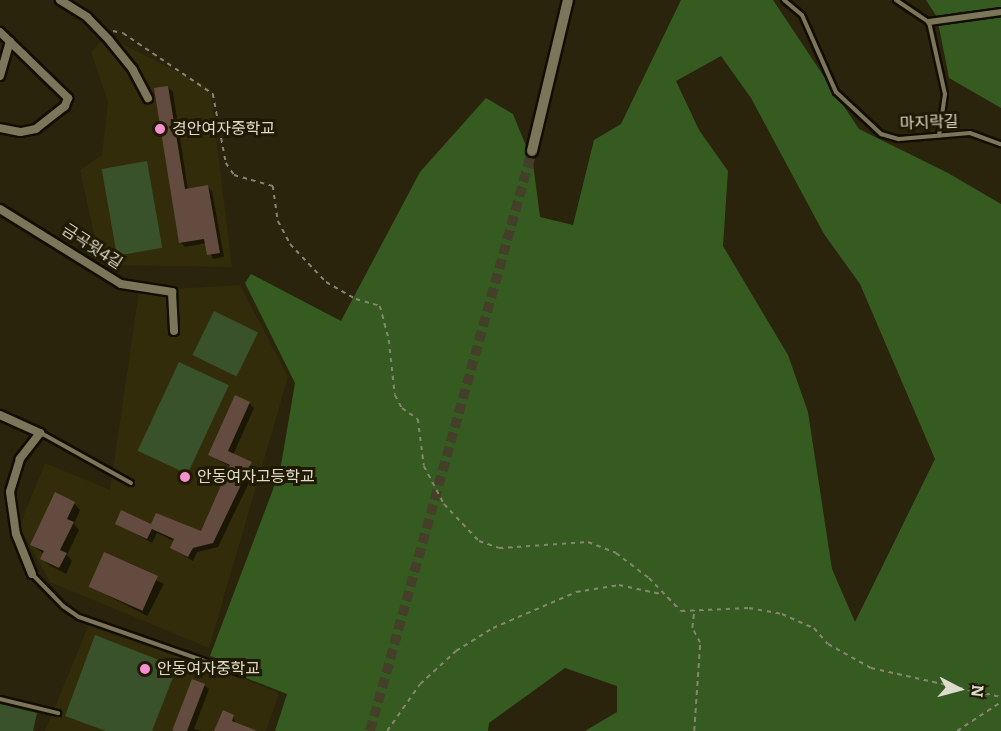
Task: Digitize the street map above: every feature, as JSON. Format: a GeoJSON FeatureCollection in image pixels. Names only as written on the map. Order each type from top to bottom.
{"type":"FeatureCollection","features":[{"type":"Feature","properties":{"kind":"street"},"geometry":{"type":"LineString","coordinates":[[60,0],[87,17],[109,40],[133,70],[148,98]]}},
{"type":"Feature","properties":{"kind":"street"},"geometry":{"type":"LineString","coordinates":[[532,151],[568,0]]}},
{"type":"Feature","properties":{"kind":"street"},"geometry":{"type":"LineString","coordinates":[[929,22],[1001,12]]}},
{"type":"Feature","properties":{"kind":"street"},"geometry":{"type":"LineString","coordinates":[[0,32],[66,95],[68,103],[36,129],[20,132],[0,128]]}},
{"type":"Feature","properties":{"kind":"street"},"geometry":{"type":"LineString","coordinates":[[0,76],[10,41]]}},
{"type":"Feature","properties":{"kind":"street","name":"금곡윗4길"},"geometry":{"type":"LineString","coordinates":[[0,209],[121,284],[172,292],[174,331]]}},
{"type":"Feature","properties":{"kind":"street"},"geometry":{"type":"LineString","coordinates":[[0,415],[40,433],[20,459],[10,492],[16,534],[32,574]]}},
{"type":"Feature","properties":{"kind":"lane","name":"마지락길"},"geometry":{"type":"LineString","coordinates":[[784,0],[802,15],[819,45],[836,92],[851,109],[881,134],[899,139],[970,133],[1001,144]]}},
{"type":"Feature","properties":{"kind":"lane"},"geometry":{"type":"LineString","coordinates":[[896,0],[929,22],[945,94],[939,136]]}},
{"type":"Feature","properties":{"kind":"lane"},"geometry":{"type":"LineString","coordinates":[[40,433],[131,483]]}},
{"type":"Feature","properties":{"kind":"lane"},"geometry":{"type":"LineString","coordinates":[[32,574],[63,606],[79,617],[242,674]]}},
{"type":"Feature","properties":{"kind":"lane"},"geometry":{"type":"LineString","coordinates":[[0,699],[58,712]]}},
{"type":"Feature","properties":{"kind":"path"},"geometry":{"type":"LineString","coordinates":[[112,30],[123,33],[213,94],[226,163],[234,175],[273,186],[279,221],[290,244],[326,282],[356,299],[380,306],[389,340],[395,395],[402,408],[418,419],[424,466],[460,525],[479,541],[499,548],[588,542],[616,552],[681,611],[749,608],[782,614],[814,628],[828,644],[871,668],[1001,697]]}},
{"type":"Feature","properties":{"kind":"path"},"geometry":{"type":"LineString","coordinates":[[387,731],[420,684],[456,651],[493,628],[576,592],[619,585],[662,594]]}},
{"type":"Feature","properties":{"kind":"path"},"geometry":{"type":"LineString","coordinates":[[694,611],[692,628],[700,643],[694,731]]}},
{"type":"Feature","properties":{"kind":"path"},"geometry":{"type":"LineString","coordinates":[[957,731],[1001,702]]}},
{"type":"Feature","properties":{"kind":"shaded area","name":"경안여자중학교"},"geometry":{"type":"Polygon","coordinates":[[[106,36],[210,88],[232,267],[101,265],[80,170],[102,155],[108,102],[91,52],[106,36]]]}},
{"type":"Feature","properties":{"kind":"shaded area","name":"안동여자고등학교"},"geometry":{"type":"Polygon","coordinates":[[[240,285],[288,377],[209,648],[50,582],[19,527],[45,463],[110,490],[139,291],[240,285]]]}},
{"type":"Feature","properties":{"kind":"shaded area","name":"안동여자중학교"},"geometry":{"type":"Polygon","coordinates":[[[92,617],[279,693],[266,731],[45,731],[92,617]]]}},
{"type":"Feature","properties":{"kind":"green space"},"geometry":{"type":"Polygon","coordinates":[[[681,0],[773,0],[859,129],[948,173],[1001,204],[1001,731],[585,731],[617,712],[617,686],[565,668],[489,723],[488,731],[275,731],[287,694],[246,678],[247,668],[210,656],[280,471],[295,383],[245,283],[251,274],[341,321],[420,172],[486,98],[513,114],[533,163],[540,217],[573,225],[594,140],[621,124],[681,0]],[[721,56],[676,81],[699,130],[728,171],[723,246],[788,355],[808,412],[832,569],[855,622],[935,459],[860,284],[824,234],[751,98],[721,56]]]}},
{"type":"Feature","properties":{"kind":"green space"},"geometry":{"type":"Polygon","coordinates":[[[926,0],[1001,0],[1001,108],[949,78],[937,17],[926,0]]]}},
{"type":"Feature","properties":{"kind":"green space"},"geometry":{"type":"Polygon","coordinates":[[[147,161],[162,248],[117,256],[102,169],[147,161]]]}},
{"type":"Feature","properties":{"kind":"green space"},"geometry":{"type":"Polygon","coordinates":[[[214,311],[258,332],[237,377],[193,355],[214,311]]]}},
{"type":"Feature","properties":{"kind":"green space"},"geometry":{"type":"Polygon","coordinates":[[[179,362],[229,385],[187,474],[138,451],[179,362]]]}},
{"type":"Feature","properties":{"kind":"green space"},"geometry":{"type":"Polygon","coordinates":[[[95,635],[177,667],[152,731],[106,731],[65,716],[95,635]]]}},
{"type":"Feature","properties":{"kind":"green space"},"geometry":{"type":"Polygon","coordinates":[[[0,704],[37,713],[33,731],[0,731],[0,704]]]}},
{"type":"Feature","properties":{"kind":"building"},"geometry":{"type":"Polygon","coordinates":[[[168,86],[185,189],[208,185],[220,253],[207,255],[204,239],[179,243],[154,88],[168,86]]]}},
{"type":"Feature","properties":{"kind":"building"},"geometry":{"type":"Polygon","coordinates":[[[235,395],[250,402],[228,451],[252,462],[213,543],[193,548],[188,557],[170,548],[174,539],[152,529],[147,539],[115,524],[121,510],[151,524],[156,513],[201,531],[230,465],[208,455],[235,395]]]}},
{"type":"Feature","properties":{"kind":"building"},"geometry":{"type":"Polygon","coordinates":[[[55,492],[75,502],[67,519],[74,522],[60,550],[67,553],[59,568],[40,559],[44,551],[30,545],[55,492]]]}},
{"type":"Feature","properties":{"kind":"building"},"geometry":{"type":"Polygon","coordinates":[[[104,552],[158,576],[142,611],[89,587],[104,552]]]}},
{"type":"Feature","properties":{"kind":"building"},"geometry":{"type":"Polygon","coordinates":[[[192,679],[205,684],[187,731],[172,730],[192,679]]]}},
{"type":"Feature","properties":{"kind":"building"},"geometry":{"type":"Polygon","coordinates":[[[223,710],[234,715],[232,721],[257,731],[214,731],[223,710]]]}},
{"type":"Feature","properties":{"kind":"tunnel"},"geometry":{"type":"LineString","coordinates":[[370,731],[532,151]]}},
{"type":"Feature","properties":{"kind":"place","name":"경안여자중학교"},"geometry":{"type":"Point","coordinates":[160,129]}},
{"type":"Feature","properties":{"kind":"place","name":"안동여자고등학교"},"geometry":{"type":"Point","coordinates":[185,477]}},
{"type":"Feature","properties":{"kind":"place","name":"안동여자중학교"},"geometry":{"type":"Point","coordinates":[145,669]}}]}
